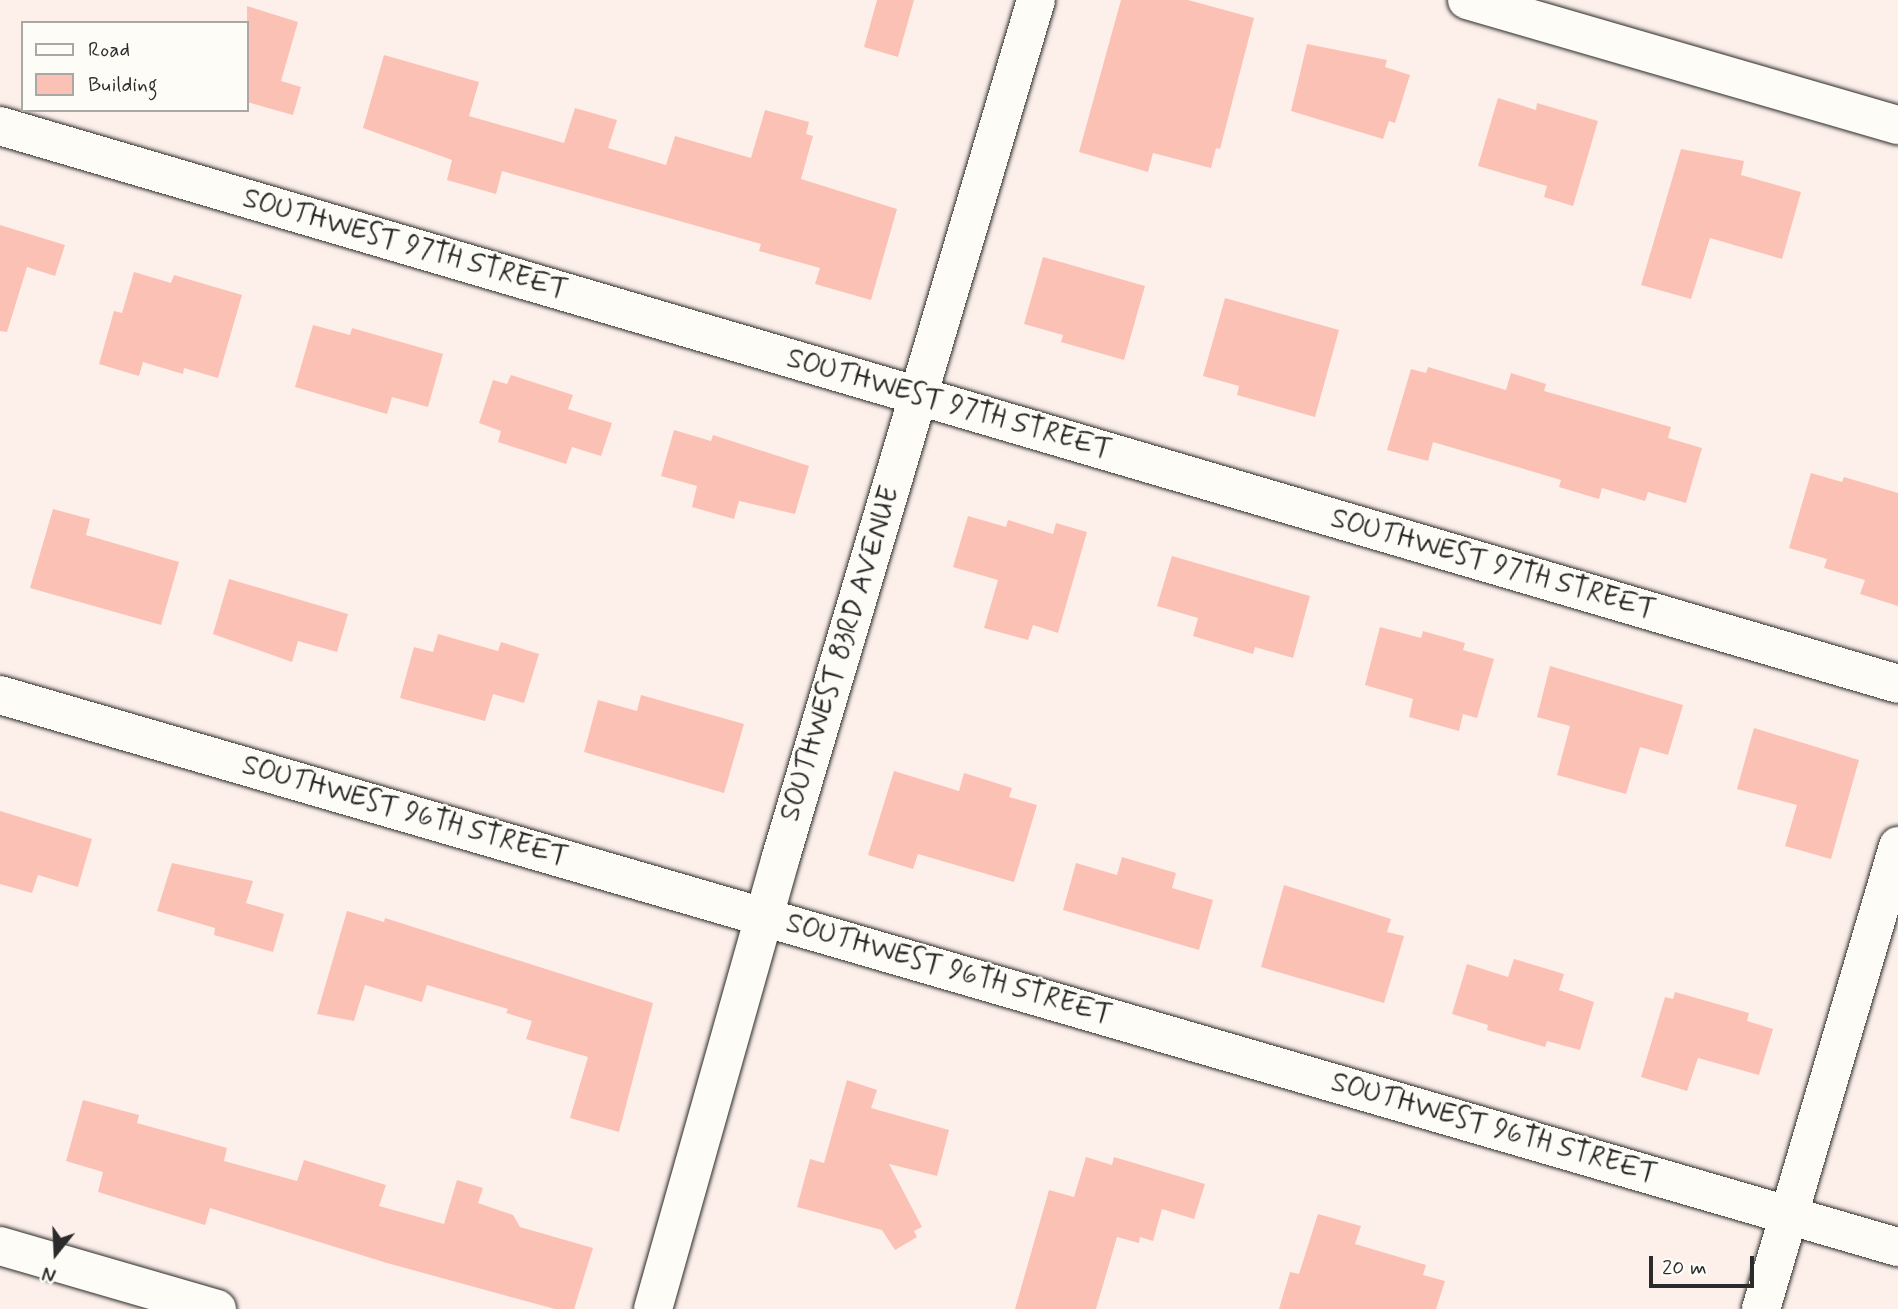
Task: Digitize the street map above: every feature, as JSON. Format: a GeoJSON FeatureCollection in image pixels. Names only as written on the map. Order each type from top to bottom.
{"type":"FeatureCollection","features":[{"type":"Feature","properties":{"kind":"street","name":"SOUTHWEST 83RD AVENUE"},"geometry":{"type":"LineString","coordinates":[[653,1309],[764,916],[1035,0]]}},
{"type":"Feature","properties":{"kind":"street"},"geometry":{"type":"LineString","coordinates":[[1467,0],[1898,125]]}},
{"type":"Feature","properties":{"kind":"street","name":"SOUTHWEST 97TH STREET"},"geometry":{"type":"LineString","coordinates":[[0,126],[1898,684]]}},
{"type":"Feature","properties":{"kind":"street","name":"SOUTHWEST 96TH STREET"},"geometry":{"type":"LineString","coordinates":[[0,695],[1898,1247]]}},
{"type":"Feature","properties":{"kind":"street"},"geometry":{"type":"LineString","coordinates":[[1761,1309],[1898,846]]}},
{"type":"Feature","properties":{"kind":"street"},"geometry":{"type":"LineString","coordinates":[[0,1246],[217,1309]]}},
{"type":"Feature","properties":{"kind":"building"},"geometry":{"type":"Polygon","coordinates":[[[877,0],[914,0],[898,57],[864,47],[877,0]]]}},
{"type":"Feature","properties":{"kind":"building"},"geometry":{"type":"Polygon","coordinates":[[[1121,0],[1188,0],[1254,18],[1220,149],[1216,148],[1211,168],[1153,153],[1148,172],[1079,152],[1121,0]]]}},
{"type":"Feature","properties":{"kind":"building"},"geometry":{"type":"Polygon","coordinates":[[[247,6],[298,22],[281,81],[301,87],[293,115],[248,102],[247,6]]]}},
{"type":"Feature","properties":{"kind":"building"},"geometry":{"type":"Polygon","coordinates":[[[1307,44],[1387,60],[1385,67],[1410,75],[1395,123],[1389,121],[1383,139],[1291,111],[1307,44]]]}},
{"type":"Feature","properties":{"kind":"building"},"geometry":{"type":"Polygon","coordinates":[[[384,55],[479,82],[469,116],[564,143],[575,108],[617,120],[608,148],[666,165],[675,136],[751,158],[765,110],[809,122],[806,134],[813,136],[801,179],[897,209],[871,300],[815,284],[820,268],[759,251],[761,244],[502,171],[496,194],[447,180],[452,160],[363,128],[384,55]]]}},
{"type":"Feature","properties":{"kind":"building"},"geometry":{"type":"Polygon","coordinates":[[[1498,98],[1536,110],[1537,103],[1598,121],[1573,206],[1544,197],[1547,186],[1478,166],[1498,98]]]}},
{"type":"Feature","properties":{"kind":"building"},"geometry":{"type":"Polygon","coordinates":[[[1681,149],[1744,161],[1741,175],[1801,192],[1782,259],[1710,238],[1691,299],[1641,285],[1681,149]]]}},
{"type":"Feature","properties":{"kind":"building"},"geometry":{"type":"Polygon","coordinates":[[[0,225],[65,245],[55,276],[27,267],[7,332],[0,331],[0,225]]]}},
{"type":"Feature","properties":{"kind":"building"},"geometry":{"type":"Polygon","coordinates":[[[1043,257],[1145,286],[1124,360],[1061,342],[1063,335],[1024,324],[1043,257]]]}},
{"type":"Feature","properties":{"kind":"building"},"geometry":{"type":"Polygon","coordinates":[[[134,272],[171,283],[174,275],[242,295],[218,378],[184,368],[183,374],[143,362],[139,376],[99,364],[114,311],[122,313],[134,272]]]}},
{"type":"Feature","properties":{"kind":"building"},"geometry":{"type":"Polygon","coordinates":[[[1225,298],[1339,330],[1315,417],[1237,395],[1239,386],[1203,376],[1225,298]]]}},
{"type":"Feature","properties":{"kind":"building"},"geometry":{"type":"Polygon","coordinates":[[[313,325],[350,335],[352,328],[443,354],[428,407],[392,397],[387,414],[295,387],[313,325]]]}},
{"type":"Feature","properties":{"kind":"building"},"geometry":{"type":"Polygon","coordinates":[[[1428,367],[1506,390],[1511,373],[1546,384],[1544,391],[1671,427],[1668,438],[1702,448],[1686,503],[1648,492],[1645,501],[1602,488],[1599,499],[1559,487],[1561,480],[1433,442],[1428,461],[1387,450],[1411,369],[1426,373],[1428,367]]]}},
{"type":"Feature","properties":{"kind":"building"},"geometry":{"type":"Polygon","coordinates":[[[511,375],[573,395],[568,409],[612,423],[601,456],[572,447],[566,464],[498,442],[501,431],[479,423],[493,380],[507,384],[511,375]]]}},
{"type":"Feature","properties":{"kind":"building"},"geometry":{"type":"Polygon","coordinates":[[[674,430],[711,441],[713,435],[809,466],[795,514],[739,501],[734,519],[692,507],[697,486],[661,476],[674,430]]]}},
{"type":"Feature","properties":{"kind":"building"},"geometry":{"type":"Polygon","coordinates":[[[1811,473],[1842,482],[1844,477],[1898,493],[1898,606],[1860,594],[1865,580],[1824,568],[1827,559],[1789,548],[1811,473]]]}},
{"type":"Feature","properties":{"kind":"building"},"geometry":{"type":"Polygon","coordinates":[[[53,509],[90,519],[86,535],[179,562],[161,625],[30,588],[53,509]]]}},
{"type":"Feature","properties":{"kind":"building"},"geometry":{"type":"Polygon","coordinates":[[[968,516],[1006,527],[1008,520],[1053,534],[1056,523],[1087,532],[1058,633],[1033,625],[1028,640],[984,628],[998,580],[953,567],[968,516]]]}},
{"type":"Feature","properties":{"kind":"building"},"geometry":{"type":"Polygon","coordinates":[[[1172,556],[1310,596],[1293,658],[1255,647],[1253,654],[1193,636],[1198,618],[1157,606],[1172,556]]]}},
{"type":"Feature","properties":{"kind":"building"},"geometry":{"type":"Polygon","coordinates":[[[229,579],[348,614],[337,652],[298,641],[292,662],[213,634],[229,579]]]}},
{"type":"Feature","properties":{"kind":"building"},"geometry":{"type":"Polygon","coordinates":[[[1380,627],[1421,638],[1423,631],[1465,643],[1463,650],[1494,659],[1477,718],[1463,714],[1459,731],[1409,717],[1413,699],[1365,685],[1380,627]]]}},
{"type":"Feature","properties":{"kind":"building"},"geometry":{"type":"Polygon","coordinates":[[[438,634],[498,651],[501,642],[539,654],[524,703],[493,694],[485,721],[400,698],[414,647],[433,652],[438,634]]]}},
{"type":"Feature","properties":{"kind":"building"},"geometry":{"type":"Polygon","coordinates":[[[1550,666],[1683,705],[1668,755],[1640,747],[1626,794],[1557,775],[1570,726],[1537,717],[1550,666]]]}},
{"type":"Feature","properties":{"kind":"building"},"geometry":{"type":"Polygon","coordinates":[[[641,695],[744,724],[724,793],[584,752],[598,700],[637,711],[641,695]]]}},
{"type":"Feature","properties":{"kind":"building"},"geometry":{"type":"Polygon","coordinates":[[[1754,728],[1859,760],[1831,859],[1785,846],[1797,805],[1737,789],[1754,728]]]}},
{"type":"Feature","properties":{"kind":"building"},"geometry":{"type":"Polygon","coordinates":[[[894,771],[959,791],[964,773],[1012,788],[1009,797],[1037,805],[1014,882],[918,854],[913,869],[868,855],[894,771]]]}},
{"type":"Feature","properties":{"kind":"building"},"geometry":{"type":"Polygon","coordinates":[[[0,811],[92,839],[78,887],[38,875],[32,893],[0,884],[0,811]]]}},
{"type":"Feature","properties":{"kind":"building"},"geometry":{"type":"Polygon","coordinates":[[[1122,857],[1176,873],[1172,888],[1213,900],[1199,950],[1063,910],[1076,863],[1117,875],[1122,857]]]}},
{"type":"Feature","properties":{"kind":"building"},"geometry":{"type":"Polygon","coordinates":[[[172,863],[253,881],[246,903],[284,914],[273,952],[214,935],[215,928],[157,911],[172,863]]]}},
{"type":"Feature","properties":{"kind":"building"},"geometry":{"type":"Polygon","coordinates":[[[1284,885],[1391,919],[1387,932],[1404,936],[1384,1003],[1261,967],[1284,885]]]}},
{"type":"Feature","properties":{"kind":"building"},"geometry":{"type":"Polygon","coordinates":[[[347,911],[384,922],[385,918],[653,1003],[619,1132],[570,1118],[588,1057],[526,1039],[532,1021],[506,1013],[508,1009],[427,985],[422,1002],[365,985],[354,1021],[317,1014],[347,911]]]}},
{"type":"Feature","properties":{"kind":"building"},"geometry":{"type":"Polygon","coordinates":[[[1514,959],[1564,974],[1559,990],[1594,1002],[1580,1050],[1547,1041],[1545,1047],[1487,1030],[1488,1025],[1452,1014],[1467,964],[1508,977],[1514,959]]]}},
{"type":"Feature","properties":{"kind":"building"},"geometry":{"type":"Polygon","coordinates":[[[1675,992],[1749,1013],[1747,1021],[1773,1029],[1759,1075],[1698,1058],[1687,1091],[1641,1077],[1665,997],[1673,999],[1675,992]]]}},
{"type":"Feature","properties":{"kind":"building"},"geometry":{"type":"Polygon","coordinates":[[[847,1080],[877,1090],[871,1108],[949,1130],[937,1176],[889,1164],[922,1227],[914,1231],[917,1237],[895,1250],[882,1230],[797,1207],[810,1159],[824,1163],[847,1080]]]}},
{"type":"Feature","properties":{"kind":"building"},"geometry":{"type":"Polygon","coordinates":[[[83,1100],[139,1115],[137,1123],[227,1148],[224,1161],[297,1181],[304,1160],[386,1185],[379,1206],[444,1224],[457,1180],[483,1188],[478,1203],[513,1215],[520,1227],[593,1248],[574,1309],[555,1309],[387,1263],[210,1208],[205,1225],[98,1192],[103,1172],[66,1161],[83,1100]]]}},
{"type":"Feature","properties":{"kind":"building"},"geometry":{"type":"Polygon","coordinates":[[[1086,1157],[1112,1165],[1114,1157],[1205,1184],[1194,1219],[1162,1209],[1153,1241],[1140,1237],[1139,1243],[1117,1237],[1096,1309],[1015,1309],[1049,1190],[1074,1197],[1086,1157]]]}},
{"type":"Feature","properties":{"kind":"building"},"geometry":{"type":"Polygon","coordinates":[[[1318,1214],[1361,1226],[1355,1244],[1426,1265],[1423,1275],[1445,1281],[1436,1309],[1279,1309],[1290,1272],[1299,1274],[1318,1214]]]}}]}
